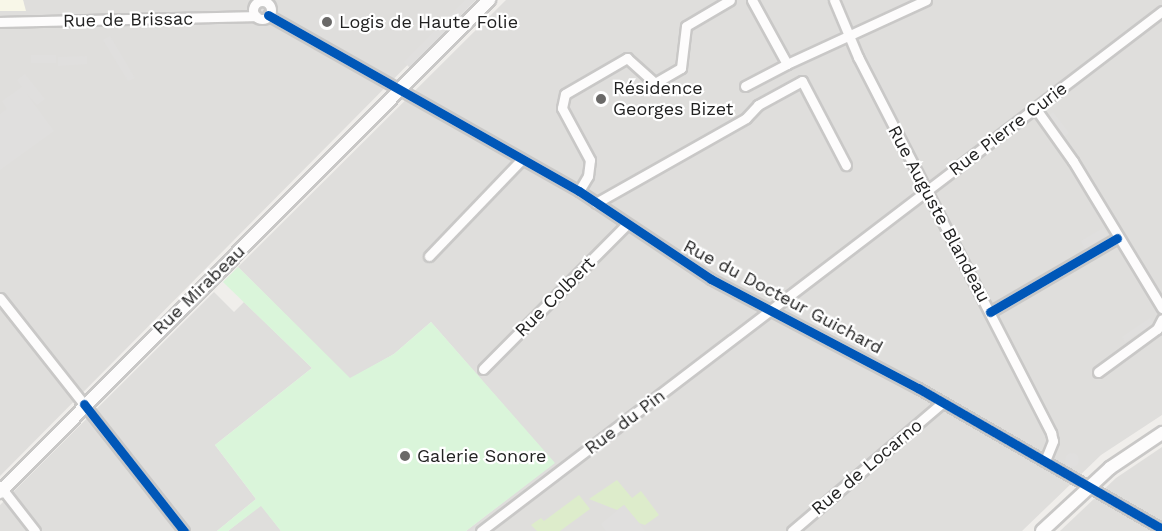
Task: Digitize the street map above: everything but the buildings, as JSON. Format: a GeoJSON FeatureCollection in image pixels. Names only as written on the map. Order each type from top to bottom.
{"type":"FeatureCollection","features":[{"type":"Feature","properties":{"kind":"street","name":"Rue Mirabeau"},"geometry":{"type":"LineString","coordinates":[[1,489],[489,0]]}},
{"type":"Feature","properties":{"kind":"street"},"geometry":{"type":"LineString","coordinates":[[579,191],[588,176],[590,160],[562,108],[563,97],[627,58],[655,83],[681,68],[686,26],[730,0]]}},
{"type":"Feature","properties":{"kind":"street"},"geometry":{"type":"LineString","coordinates":[[752,0],[787,64]]}},
{"type":"Feature","properties":{"kind":"street","name":"Rue Auguste Blandeau"},"geometry":{"type":"LineString","coordinates":[[834,0],[927,190],[1051,433],[1053,441],[1045,461]]}},
{"type":"Feature","properties":{"kind":"street"},"geometry":{"type":"LineString","coordinates":[[745,86],[849,34],[926,0]]}},
{"type":"Feature","properties":{"kind":"street"},"geometry":{"type":"LineString","coordinates":[[255,16],[256,3],[268,2],[268,15]]}},
{"type":"Feature","properties":{"kind":"street","name":"Rue Pierre Curie"},"geometry":{"type":"LineString","coordinates":[[768,311],[1162,11]]}},
{"type":"Feature","properties":{"kind":"street","name":"Rue du Docteur Guichard"},"geometry":{"type":"LineString","coordinates":[[268,15],[579,191],[626,225],[768,311],[942,403],[1162,529]]}},
{"type":"Feature","properties":{"kind":"street","name":"Rue de Brissac"},"geometry":{"type":"LineString","coordinates":[[0,22],[268,15]]}},
{"type":"Feature","properties":{"kind":"street"},"geometry":{"type":"LineString","coordinates":[[596,203],[746,118],[758,105],[802,81],[846,165]]}},
{"type":"Feature","properties":{"kind":"street"},"geometry":{"type":"LineString","coordinates":[[1036,109],[1073,161],[1117,238],[1162,308]]}},
{"type":"Feature","properties":{"kind":"street"},"geometry":{"type":"LineString","coordinates":[[429,256],[522,159]]}},
{"type":"Feature","properties":{"kind":"street","name":"Rue Colbert"},"geometry":{"type":"LineString","coordinates":[[483,369],[626,225]]}},
{"type":"Feature","properties":{"kind":"street"},"geometry":{"type":"LineString","coordinates":[[990,312],[1117,238]]}},
{"type":"Feature","properties":{"kind":"street"},"geometry":{"type":"LineString","coordinates":[[0,298],[184,531]]}},
{"type":"Feature","properties":{"kind":"street","name":"Rue du Pin"},"geometry":{"type":"LineString","coordinates":[[480,531],[768,311]]}},
{"type":"Feature","properties":{"kind":"street"},"geometry":{"type":"LineString","coordinates":[[1098,372],[1157,329],[1162,318]]}},
{"type":"Feature","properties":{"kind":"street","name":"Rue de Locarno"},"geometry":{"type":"LineString","coordinates":[[792,531],[942,403]]}},
{"type":"Feature","properties":{"kind":"street"},"geometry":{"type":"LineString","coordinates":[[1042,531],[1110,468],[1162,433]]}},
{"type":"Feature","properties":{"kind":"street"},"geometry":{"type":"LineString","coordinates":[[1,489],[35,531]]}},
{"type":"Feature","properties":{"kind":"shaded area"},"geometry":{"type":"Polygon","coordinates":[[[0,0],[23,0],[26,11],[0,11],[0,0]]]}},
{"type":"Feature","properties":{"kind":"shaded area"},"geometry":{"type":"Polygon","coordinates":[[[23,0],[472,0],[0,476],[0,11],[25,11],[23,0]]]}},
{"type":"Feature","properties":{"kind":"shaded area"},"geometry":{"type":"Polygon","coordinates":[[[465,0],[476,0],[410,68],[404,62],[465,0]]]}},
{"type":"Feature","properties":{"kind":"shaded area"},"geometry":{"type":"Polygon","coordinates":[[[506,0],[1162,0],[1162,415],[1101,455],[1022,531],[466,531],[554,463],[431,322],[394,354],[350,379],[238,267],[506,0]]]}},
{"type":"Feature","properties":{"kind":"shaded area"},"geometry":{"type":"Polygon","coordinates":[[[234,12],[238,15],[6,20],[10,16],[234,12]]]}},
{"type":"Feature","properties":{"kind":"shaded area"},"geometry":{"type":"Polygon","coordinates":[[[234,20],[231,24],[121,26],[117,23],[234,20]]]}},
{"type":"Feature","properties":{"kind":"shaded area"},"geometry":{"type":"Polygon","coordinates":[[[86,23],[83,27],[13,28],[13,25],[86,23]]]}},
{"type":"Feature","properties":{"kind":"shaded area"},"geometry":{"type":"Polygon","coordinates":[[[110,36],[135,78],[128,81],[103,40],[110,36]]]}},
{"type":"Feature","properties":{"kind":"shaded area"},"geometry":{"type":"Polygon","coordinates":[[[864,51],[921,165],[918,166],[861,53],[864,51]]]}},
{"type":"Feature","properties":{"kind":"shaded area"},"geometry":{"type":"Polygon","coordinates":[[[31,55],[56,55],[56,63],[31,63],[31,55]]]}},
{"type":"Feature","properties":{"kind":"shaded area"},"geometry":{"type":"Polygon","coordinates":[[[87,56],[87,64],[58,66],[58,57],[87,56]]]}},
{"type":"Feature","properties":{"kind":"shaded area"},"geometry":{"type":"Polygon","coordinates":[[[25,74],[45,99],[37,105],[26,93],[54,131],[0,170],[0,114],[7,109],[2,101],[22,87],[17,80],[25,74]]]}},
{"type":"Feature","properties":{"kind":"shaded area"},"geometry":{"type":"Polygon","coordinates":[[[1053,112],[1069,133],[1062,138],[1046,118],[1053,112]]]}},
{"type":"Feature","properties":{"kind":"shaded area"},"geometry":{"type":"Polygon","coordinates":[[[531,167],[575,192],[607,214],[605,217],[530,170],[531,167]]]}},
{"type":"Feature","properties":{"kind":"shaded area"},"geometry":{"type":"Polygon","coordinates":[[[943,207],[984,287],[981,288],[940,208],[943,207]]]}},
{"type":"Feature","properties":{"kind":"shaded area"},"geometry":{"type":"Polygon","coordinates":[[[1103,228],[1108,235],[1085,249],[1081,241],[1103,228]]]}},
{"type":"Feature","properties":{"kind":"shaded area"},"geometry":{"type":"Polygon","coordinates":[[[1108,248],[1109,251],[1015,306],[1013,303],[1108,248]]]}},
{"type":"Feature","properties":{"kind":"shaded area"},"geometry":{"type":"Polygon","coordinates":[[[689,270],[743,300],[742,303],[687,273],[689,270]]]}},
{"type":"Feature","properties":{"kind":"shaded area"},"geometry":{"type":"Polygon","coordinates":[[[214,292],[234,312],[244,302],[312,368],[215,445],[256,499],[217,531],[0,531],[0,505],[214,292]]]}},
{"type":"Feature","properties":{"kind":"shaded area"},"geometry":{"type":"Polygon","coordinates":[[[12,303],[72,380],[72,384],[9,305],[12,303]]]}},
{"type":"Feature","properties":{"kind":"shaded area"},"geometry":{"type":"Polygon","coordinates":[[[1150,318],[1153,324],[1125,342],[1122,337],[1150,318]]]}},
{"type":"Feature","properties":{"kind":"shaded area"},"geometry":{"type":"Polygon","coordinates":[[[1003,324],[1055,425],[1051,426],[1000,326],[1003,324]]]}},
{"type":"Feature","properties":{"kind":"shaded area"},"geometry":{"type":"Polygon","coordinates":[[[788,325],[919,393],[918,396],[788,325]]]}},
{"type":"Feature","properties":{"kind":"shaded area"},"geometry":{"type":"Polygon","coordinates":[[[735,329],[737,332],[476,531],[470,531],[735,329]]]}},
{"type":"Feature","properties":{"kind":"shaded area"},"geometry":{"type":"Polygon","coordinates":[[[1162,447],[1162,531],[1060,531],[1116,478],[1162,447]]]}},
{"type":"Feature","properties":{"kind":"shaded area"},"geometry":{"type":"Polygon","coordinates":[[[1072,453],[1077,455],[1079,460],[1077,465],[1072,467],[1067,465],[1065,460],[1067,455],[1072,453]]]}},
{"type":"Feature","properties":{"kind":"shaded area"},"geometry":{"type":"Polygon","coordinates":[[[261,505],[281,531],[228,531],[261,505]]]}},
{"type":"Feature","properties":{"kind":"shaded area"},"geometry":{"type":"Polygon","coordinates":[[[624,505],[645,531],[606,531],[601,524],[624,505]]]}},
{"type":"Feature","properties":{"kind":"green space"},"geometry":{"type":"Polygon","coordinates":[[[238,267],[350,378],[394,354],[431,322],[555,463],[466,531],[281,531],[261,506],[228,531],[217,531],[256,499],[215,445],[312,368],[223,282],[238,267]]]}},
{"type":"Feature","properties":{"kind":"green space"},"geometry":{"type":"Polygon","coordinates":[[[617,480],[632,498],[641,491],[659,515],[645,525],[639,523],[624,505],[617,510],[589,499],[617,480]]]}},
{"type":"Feature","properties":{"kind":"green space"},"geometry":{"type":"Polygon","coordinates":[[[579,495],[590,509],[560,531],[537,531],[531,525],[541,518],[544,521],[579,495]]]}},
{"type":"Feature","properties":{"kind":"cycle path"},"geometry":{"type":"LineString","coordinates":[[268,15],[579,191],[711,279],[918,388],[1162,529]]}},
{"type":"Feature","properties":{"kind":"cycle path"},"geometry":{"type":"LineString","coordinates":[[990,312],[1117,238]]}},
{"type":"Feature","properties":{"kind":"cycle path"},"geometry":{"type":"LineString","coordinates":[[84,404],[184,531]]}},
{"type":"Feature","properties":{"kind":"place","name":"Logis de Haute Folie"},"geometry":{"type":"Point","coordinates":[327,22]}},
{"type":"Feature","properties":{"kind":"place","name":"Résidence Georges Bizet"},"geometry":{"type":"Point","coordinates":[601,99]}},
{"type":"Feature","properties":{"kind":"place","name":"Galerie Sonore"},"geometry":{"type":"Point","coordinates":[405,456]}}]}
